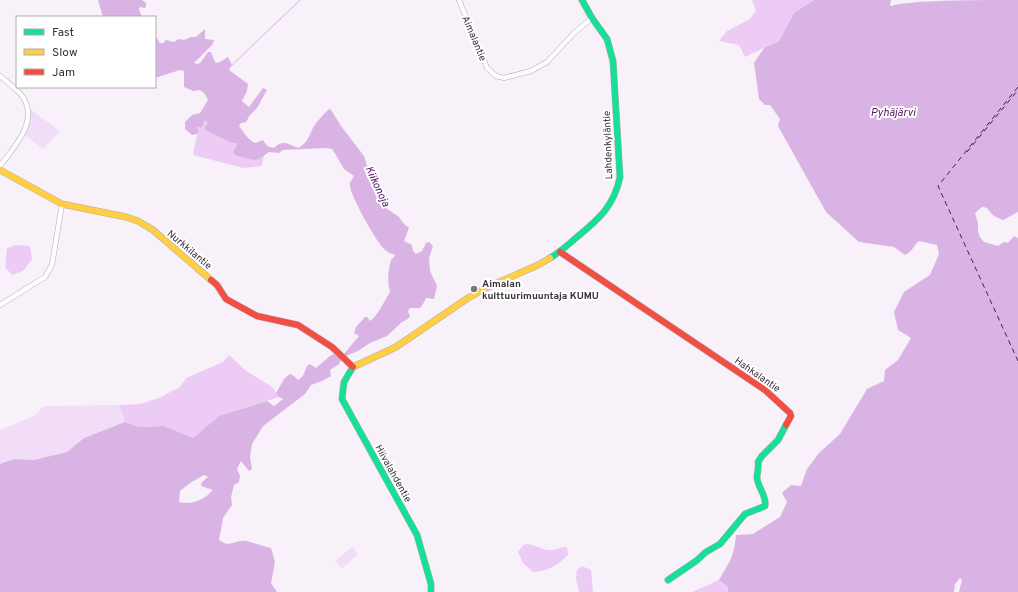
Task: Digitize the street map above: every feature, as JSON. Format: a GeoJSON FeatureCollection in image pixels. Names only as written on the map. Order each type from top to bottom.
{"type":"FeatureCollection","features":[{"type":"Feature","properties":{"kind":"street","name":"Aimalantie"},"geometry":{"type":"LineString","coordinates":[[459,0],[487,68],[496,76],[504,78],[531,71],[547,62],[574,33],[592,18]]}},
{"type":"Feature","properties":{"kind":"street","name":"Lahdenkyläntie"},"geometry":{"type":"LineString","coordinates":[[353,367],[396,347],[468,298],[486,288],[538,265],[560,252],[600,218],[610,203],[618,186],[620,177],[613,60],[607,39],[592,18],[582,0]]}},
{"type":"Feature","properties":{"kind":"street"},"geometry":{"type":"LineString","coordinates":[[0,76],[23,98],[28,115],[24,133],[0,166]]}},
{"type":"Feature","properties":{"kind":"street","name":"Nurkkilantie"},"geometry":{"type":"LineString","coordinates":[[0,170],[62,204],[126,217],[138,221],[159,235],[205,274],[217,285],[226,299],[257,316],[298,326],[343,356],[353,367]]}},
{"type":"Feature","properties":{"kind":"street"},"geometry":{"type":"LineString","coordinates":[[0,305],[45,277],[52,265],[62,204]]}},
{"type":"Feature","properties":{"kind":"street","name":"Hahkalantie"},"geometry":{"type":"LineString","coordinates":[[560,252],[765,390],[790,413],[790,420],[778,440],[758,462],[759,469],[757,478],[766,501],[765,506],[745,514],[720,544],[706,552],[696,561],[668,580]]}},
{"type":"Feature","properties":{"kind":"street","name":"Hiivalahdentie"},"geometry":{"type":"LineString","coordinates":[[353,367],[344,382],[342,399],[417,535],[432,584],[431,592]]}},
{"type":"Feature","properties":{"kind":"shaded area"},"geometry":{"type":"Polygon","coordinates":[[[752,0],[814,0],[794,13],[779,41],[745,57],[739,45],[719,41],[727,31],[750,19],[756,11],[752,0]]]}},
{"type":"Feature","properties":{"kind":"shaded area"},"geometry":{"type":"Polygon","coordinates":[[[26,106],[60,131],[43,149],[23,133],[27,124],[26,106]]]}},
{"type":"Feature","properties":{"kind":"shaded area"},"geometry":{"type":"Polygon","coordinates":[[[204,120],[259,159],[264,155],[262,166],[243,168],[193,155],[197,134],[199,131],[197,127],[203,127],[204,120]]]}},
{"type":"Feature","properties":{"kind":"shaded area"},"geometry":{"type":"Polygon","coordinates":[[[16,245],[30,246],[32,259],[23,271],[12,275],[5,267],[7,248],[16,245]]]}},
{"type":"Feature","properties":{"kind":"shaded area"},"geometry":{"type":"Polygon","coordinates":[[[229,355],[245,370],[272,387],[279,397],[219,416],[193,438],[164,426],[139,427],[125,422],[119,405],[140,404],[159,398],[180,387],[186,378],[223,362],[229,355]]]}},
{"type":"Feature","properties":{"kind":"shaded area"},"geometry":{"type":"Polygon","coordinates":[[[119,405],[125,422],[84,438],[67,452],[34,460],[14,459],[0,464],[0,430],[34,416],[44,406],[119,405]]]}},
{"type":"Feature","properties":{"kind":"shaded area"},"geometry":{"type":"Polygon","coordinates":[[[527,544],[547,550],[567,547],[568,555],[552,567],[533,572],[523,563],[518,552],[523,545],[527,544]]]}},
{"type":"Feature","properties":{"kind":"shaded area"},"geometry":{"type":"Polygon","coordinates":[[[352,547],[358,554],[342,569],[335,561],[352,547]]]}},
{"type":"Feature","properties":{"kind":"shaded area"},"geometry":{"type":"Polygon","coordinates":[[[582,566],[591,570],[593,592],[579,592],[576,579],[577,570],[582,566]]]}},
{"type":"Feature","properties":{"kind":"shaded area"},"geometry":{"type":"Polygon","coordinates":[[[719,580],[728,587],[728,592],[692,592],[719,580]]]}},
{"type":"Feature","properties":{"kind":"water"},"geometry":{"type":"Polygon","coordinates":[[[98,0],[142,0],[146,3],[146,7],[140,7],[139,9],[142,16],[103,16],[98,0]]]}},
{"type":"Feature","properties":{"kind":"water","name":"Pyhäjärvi"},"geometry":{"type":"Polygon","coordinates":[[[814,0],[891,0],[891,6],[905,3],[931,1],[1018,0],[1018,212],[1003,220],[991,214],[987,208],[984,207],[975,213],[978,223],[978,232],[984,242],[998,246],[1004,242],[1008,243],[1014,236],[1018,238],[1018,592],[959,592],[962,580],[960,578],[955,584],[954,592],[728,592],[728,587],[719,580],[731,559],[736,535],[753,534],[780,517],[787,502],[782,493],[791,485],[801,486],[807,469],[819,453],[840,434],[867,389],[884,381],[885,370],[898,360],[911,338],[898,330],[894,312],[904,292],[930,275],[939,254],[937,245],[919,241],[910,252],[905,255],[894,247],[859,242],[826,212],[778,126],[780,119],[770,105],[765,105],[759,99],[754,63],[764,48],[779,41],[794,13],[814,0]]]}},
{"type":"Feature","properties":{"kind":"water"},"geometry":{"type":"Polygon","coordinates":[[[205,29],[205,39],[214,40],[212,45],[194,63],[198,64],[201,62],[208,52],[211,52],[215,62],[218,63],[228,57],[232,65],[229,70],[248,84],[247,91],[242,101],[249,107],[263,88],[267,90],[257,108],[246,122],[241,123],[239,126],[253,142],[255,143],[263,140],[267,146],[274,148],[283,143],[298,148],[307,140],[313,127],[319,119],[329,109],[331,110],[341,126],[364,156],[376,195],[383,202],[386,208],[399,217],[409,228],[404,241],[412,245],[413,251],[416,254],[422,251],[426,243],[429,242],[433,246],[429,258],[430,271],[437,286],[434,299],[426,298],[420,308],[410,308],[408,311],[410,317],[402,322],[387,336],[346,356],[339,364],[330,370],[331,376],[311,385],[305,394],[263,426],[252,444],[250,457],[252,469],[249,471],[241,461],[237,469],[240,476],[239,482],[234,485],[231,497],[232,505],[223,518],[219,540],[227,544],[246,541],[271,548],[275,562],[271,583],[277,592],[0,592],[0,464],[14,459],[34,460],[67,452],[84,438],[125,422],[139,427],[164,426],[193,438],[219,416],[267,401],[274,406],[283,399],[276,393],[284,379],[290,374],[298,380],[303,376],[307,366],[310,364],[316,368],[334,354],[338,357],[344,354],[359,336],[354,333],[356,327],[365,317],[367,317],[370,321],[373,319],[390,292],[388,284],[389,272],[391,260],[395,255],[384,249],[370,228],[351,192],[350,183],[354,176],[344,169],[332,149],[283,150],[279,153],[269,152],[259,159],[253,160],[235,155],[233,152],[238,143],[232,143],[205,130],[208,123],[206,121],[204,121],[202,128],[197,127],[199,131],[197,134],[192,135],[185,129],[185,122],[192,115],[200,113],[208,100],[205,94],[200,90],[193,91],[184,87],[184,71],[180,70],[156,78],[156,37],[160,43],[163,43],[166,40],[174,42],[179,39],[184,40],[191,37],[196,37],[205,29]],[[204,475],[180,491],[179,502],[189,503],[198,501],[209,494],[213,490],[201,486],[202,482],[208,477],[204,475]]]}},
{"type":"Feature","properties":{"kind":"waterway"},"geometry":{"type":"LineString","coordinates":[[232,65],[300,0]]}},
{"type":"Feature","properties":{"kind":"ferry route"},"geometry":{"type":"LineString","coordinates":[[1018,87],[938,186],[1018,361]]}},
{"type":"Feature","properties":{"kind":"ferry route"},"geometry":{"type":"LineString","coordinates":[[967,152],[1018,90]]}},
{"type":"Feature","properties":{"kind":"traffic: fast"},"geometry":{"type":"LineString","coordinates":[[550,258],[599,218],[610,204],[620,177],[613,61],[607,39],[592,18],[582,0]]}},
{"type":"Feature","properties":{"kind":"traffic: fast"},"geometry":{"type":"LineString","coordinates":[[353,367],[344,382],[342,399],[417,535],[431,584],[431,592]]}},
{"type":"Feature","properties":{"kind":"traffic: fast"},"geometry":{"type":"LineString","coordinates":[[668,580],[696,561],[706,552],[720,544],[745,514],[765,506],[764,495],[757,478],[758,462],[778,440],[786,425]]}},
{"type":"Feature","properties":{"kind":"traffic: slow"},"geometry":{"type":"LineString","coordinates":[[0,170],[62,204],[126,217],[138,221],[153,230],[211,280]]}},
{"type":"Feature","properties":{"kind":"traffic: slow"},"geometry":{"type":"LineString","coordinates":[[353,367],[396,347],[468,298],[486,288],[538,265],[550,258]]}},
{"type":"Feature","properties":{"kind":"traffic: jam"},"geometry":{"type":"LineString","coordinates":[[560,252],[765,390],[790,413],[791,416],[786,425]]}},
{"type":"Feature","properties":{"kind":"traffic: jam"},"geometry":{"type":"LineString","coordinates":[[211,280],[217,285],[226,299],[257,316],[298,325],[332,347],[353,367]]}},
{"type":"Feature","properties":{"kind":"place","name":"Aimalan kulttuurimuuntaja KUMU"},"geometry":{"type":"Point","coordinates":[474,289]}},
{"type":"Feature","properties":{"kind":"water label","name":"Kiikonoja"},"geometry":{"type":"Point","coordinates":[378,186]}}]}
